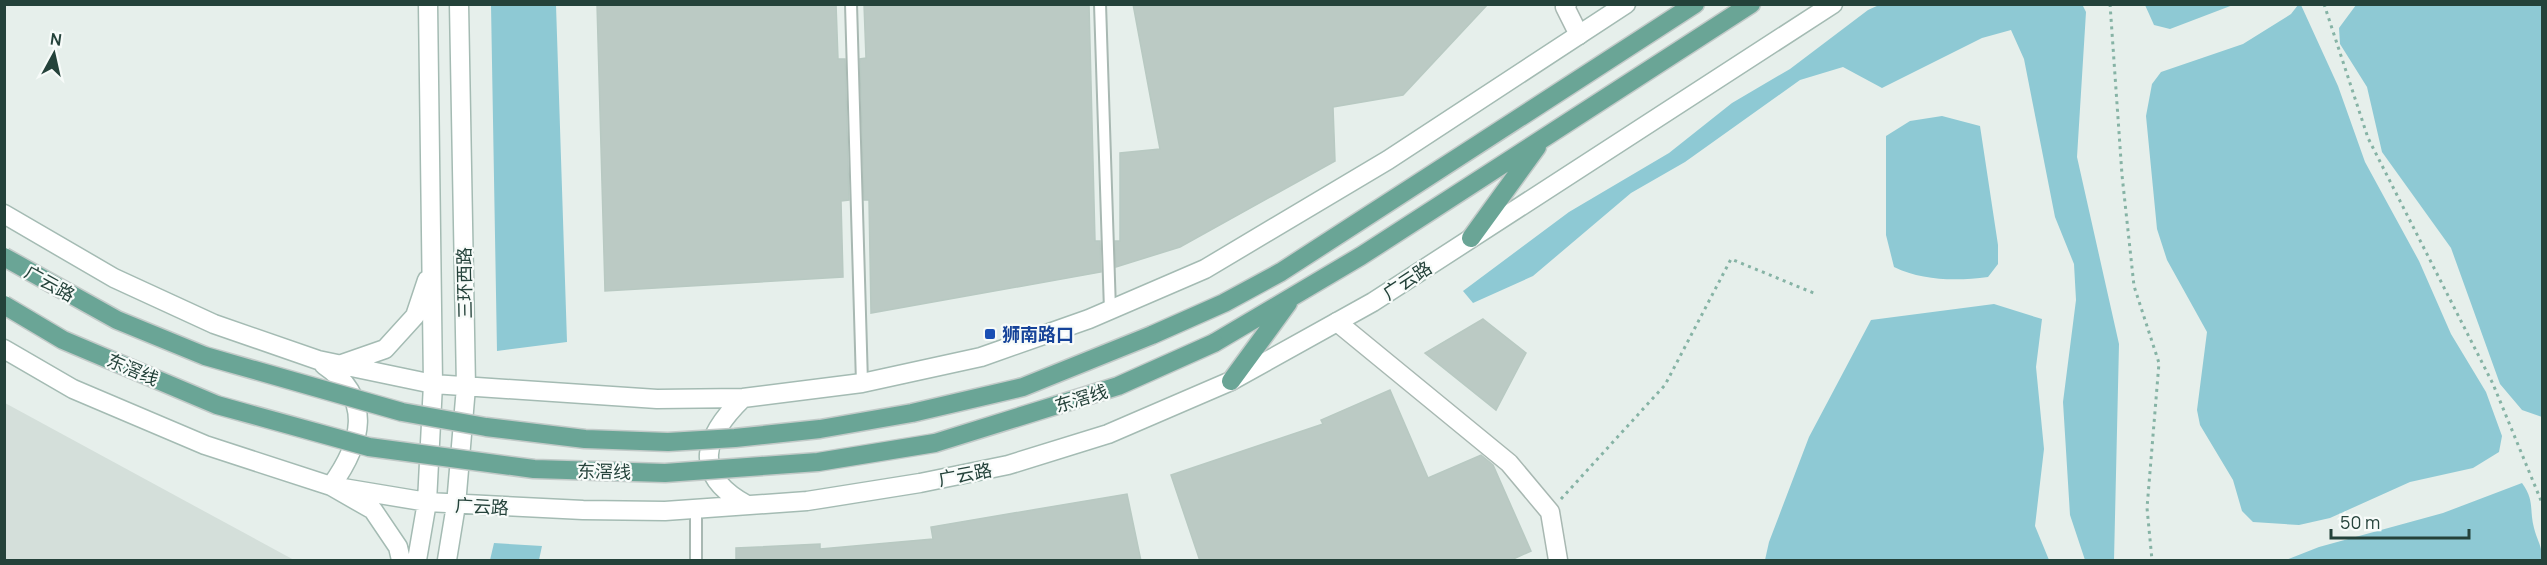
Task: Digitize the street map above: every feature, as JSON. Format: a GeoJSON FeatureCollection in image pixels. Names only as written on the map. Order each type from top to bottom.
{"type":"FeatureCollection","features":[{"type":"Feature","properties":{"kind":"main road","name":"三环西路"},"geometry":{"type":"LineString","coordinates":[[417,561],[427,502],[433,384],[428,4]]}},
{"type":"Feature","properties":{"kind":"main road","name":"三环西路"},"geometry":{"type":"LineString","coordinates":[[447,561],[456,505],[466,387],[459,4]]}},
{"type":"Feature","properties":{"kind":"main road"},"geometry":{"type":"LineString","coordinates":[[4,214],[114,278],[214,324],[318,360],[433,384],[657,399],[743,398],[862,383],[981,357],[1110,310],[1205,269],[1388,160],[1626,4]]}},
{"type":"Feature","properties":{"kind":"main road","name":"广云路"},"geometry":{"type":"LineString","coordinates":[[4,257],[117,320],[205,356],[402,412],[486,428],[585,439],[668,442],[820,429],[912,413],[1023,387],[1224,303],[1281,272],[1695,4]]}},
{"type":"Feature","properties":{"kind":"main road"},"geometry":{"type":"LineString","coordinates":[[1231,381],[1293,296],[1361,256],[1751,4]]}},
{"type":"Feature","properties":{"kind":"main road","name":"广云路"},"geometry":{"type":"LineString","coordinates":[[4,349],[73,389],[205,445],[331,486],[427,502],[583,510],[696,509],[807,501],[920,483],[1008,465],[1108,434],[1231,381],[1337,322],[1833,4]]}},
{"type":"Feature","properties":{"kind":"main road"},"geometry":{"type":"LineString","coordinates":[[1566,5],[1579,35]]}},
{"type":"Feature","properties":{"kind":"main road"},"geometry":{"type":"LineString","coordinates":[[1471,238],[1542,139]]}},
{"type":"Feature","properties":{"kind":"main road"},"geometry":{"type":"LineString","coordinates":[[340,365],[385,350],[415,316],[432,267]]}},
{"type":"Feature","properties":{"kind":"main road","name":"东滘线"},"geometry":{"type":"LineString","coordinates":[[4,305],[63,340],[217,405],[369,447],[534,469],[677,472],[818,462],[935,443],[1118,386],[1214,343],[1293,296]]}},
{"type":"Feature","properties":{"kind":"main road"},"geometry":{"type":"LineString","coordinates":[[1337,322],[1509,463],[1550,512],[1558,561]]}},
{"type":"Feature","properties":{"kind":"main road"},"geometry":{"type":"LineString","coordinates":[[318,360],[345,381],[353,394],[358,416],[358,433],[351,456],[331,486],[373,510],[399,547],[401,561]]}},
{"type":"Feature","properties":{"kind":"main road"},"geometry":{"type":"LineString","coordinates":[[743,398],[724,417],[713,433],[708,451],[712,471],[721,487],[747,505]]}},
{"type":"Feature","properties":{"kind":"lane"},"geometry":{"type":"LineString","coordinates":[[851,4],[862,383]]}},
{"type":"Feature","properties":{"kind":"lane"},"geometry":{"type":"LineString","coordinates":[[1100,4],[1110,310]]}},
{"type":"Feature","properties":{"kind":"lane"},"geometry":{"type":"LineString","coordinates":[[696,509],[696,561]]}},
{"type":"Feature","properties":{"kind":"path"},"geometry":{"type":"LineString","coordinates":[[2110,4],[2122,175],[2134,286],[2159,363],[2147,508],[2152,561]]}},
{"type":"Feature","properties":{"kind":"path"},"geometry":{"type":"LineString","coordinates":[[2324,4],[2368,138],[2493,384],[2542,503]]}},
{"type":"Feature","properties":{"kind":"path"},"geometry":{"type":"LineString","coordinates":[[1550,512],[1665,385],[1731,259],[1816,294]]}},
{"type":"Feature","properties":{"kind":"shaded area"},"geometry":{"type":"Polygon","coordinates":[[[5,403],[294,560],[5,560],[5,403]]]}},
{"type":"Feature","properties":{"kind":"water"},"geometry":{"type":"Polygon","coordinates":[[[2082,4],[2086,12],[2077,157],[2119,344],[2114,560],[2085,560],[2070,515],[2063,402],[2076,300],[2074,264],[2055,217],[2024,59],[2011,30],[1982,38],[1882,88],[1843,67],[1800,80],[1685,162],[1631,193],[1533,276],[1473,303],[1463,291],[1569,212],[1669,153],[1732,103],[1790,69],[1868,10],[1879,5],[2082,4]]]}},
{"type":"Feature","properties":{"kind":"water"},"geometry":{"type":"Polygon","coordinates":[[[491,5],[556,5],[567,342],[497,351],[491,5]]]}},
{"type":"Feature","properties":{"kind":"water"},"geometry":{"type":"Polygon","coordinates":[[[2145,5],[2233,5],[2170,29],[2154,25],[2145,5]]]}},
{"type":"Feature","properties":{"kind":"water"},"geometry":{"type":"Polygon","coordinates":[[[2298,5],[2301,5],[2338,86],[2365,162],[2419,261],[2451,334],[2486,392],[2502,436],[2499,452],[2473,468],[2410,482],[2330,518],[2299,525],[2253,522],[2242,511],[2233,480],[2200,425],[2197,410],[2207,332],[2167,260],[2157,229],[2146,116],[2152,84],[2161,72],[2243,44],[2291,14],[2298,5]]]}},
{"type":"Feature","properties":{"kind":"water"},"geometry":{"type":"Polygon","coordinates":[[[2356,5],[2542,5],[2542,417],[2522,410],[2500,384],[2451,248],[2382,152],[2367,87],[2340,44],[2339,28],[2356,5]]]}},
{"type":"Feature","properties":{"kind":"water"},"geometry":{"type":"Polygon","coordinates":[[[1942,116],[1980,126],[1998,245],[1998,264],[1988,277],[1940,279],[1905,272],[1894,267],[1886,235],[1886,136],[1910,121],[1942,116]]]}},
{"type":"Feature","properties":{"kind":"water"},"geometry":{"type":"Polygon","coordinates":[[[1994,304],[2042,319],[2036,367],[2044,449],[2035,526],[2049,560],[1765,560],[1769,542],[1809,437],[1871,320],[1994,304]]]}},
{"type":"Feature","properties":{"kind":"water"},"geometry":{"type":"Polygon","coordinates":[[[2522,483],[2530,500],[2542,560],[2286,560],[2319,547],[2443,513],[2522,483]]]}},
{"type":"Feature","properties":{"kind":"water"},"geometry":{"type":"Polygon","coordinates":[[[494,543],[542,546],[539,560],[490,560],[494,543]]]}},
{"type":"Feature","properties":{"kind":"building"},"geometry":{"type":"Polygon","coordinates":[[[597,4],[836,4],[838,59],[845,59],[849,200],[841,201],[843,277],[605,291],[597,4]]]}},
{"type":"Feature","properties":{"kind":"building"},"geometry":{"type":"Polygon","coordinates":[[[864,4],[1089,4],[1095,241],[1100,241],[1101,272],[871,313],[869,200],[864,200],[860,59],[866,58],[864,4]]]}},
{"type":"Feature","properties":{"kind":"building"},"geometry":{"type":"Polygon","coordinates":[[[1133,4],[1488,4],[1403,95],[1333,107],[1335,161],[1180,247],[1116,267],[1115,241],[1120,241],[1120,153],[1160,149],[1133,4]]]}},
{"type":"Feature","properties":{"kind":"building"},"geometry":{"type":"Polygon","coordinates":[[[1483,319],[1526,353],[1496,410],[1425,353],[1483,319]]]}},
{"type":"Feature","properties":{"kind":"building"},"geometry":{"type":"Polygon","coordinates":[[[1390,390],[1428,478],[1481,455],[1493,465],[1531,551],[1509,561],[1200,561],[1171,475],[1323,424],[1321,420],[1390,390]]]}},
{"type":"Feature","properties":{"kind":"building"},"geometry":{"type":"Polygon","coordinates":[[[1127,494],[1141,561],[736,561],[736,548],[820,544],[820,549],[933,539],[931,527],[1127,494]]]}},
{"type":"Feature","properties":{"kind":"place","name":"狮南路口"},"geometry":{"type":"Point","coordinates":[990,334]}}]}
